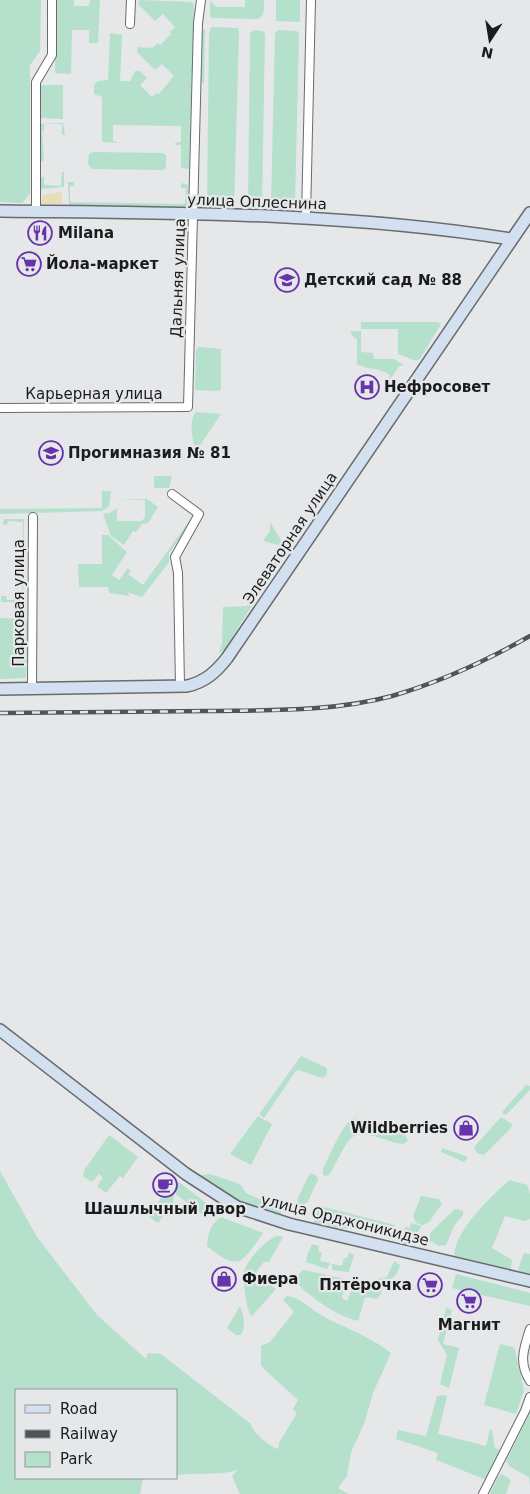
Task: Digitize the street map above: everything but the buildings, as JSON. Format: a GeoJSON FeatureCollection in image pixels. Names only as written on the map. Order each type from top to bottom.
{"type":"FeatureCollection","features":[{"type":"Feature","properties":{"kind":"main road","name":"улица Оплеснина"},"geometry":{"type":"LineString","coordinates":[[0,211],[306,217],[451,230],[512,240]]}},
{"type":"Feature","properties":{"kind":"main road","name":"Элеваторная улица"},"geometry":{"type":"LineString","coordinates":[[0,689],[180,687],[202,681],[215,672],[227,658],[530,212]]}},
{"type":"Feature","properties":{"kind":"main road","name":"улица Орджоникидзе"},"geometry":{"type":"LineString","coordinates":[[0,1030],[186,1174],[237,1207],[289,1224],[530,1280]]}},
{"type":"Feature","properties":{"kind":"street"},"geometry":{"type":"LineString","coordinates":[[36,212],[36,82],[52,55],[52,0]]}},
{"type":"Feature","properties":{"kind":"street"},"geometry":{"type":"LineString","coordinates":[[130,24],[131,0]]}},
{"type":"Feature","properties":{"kind":"street","name":"Дальняя улица"},"geometry":{"type":"LineString","coordinates":[[188,407],[198,23],[201,0]]}},
{"type":"Feature","properties":{"kind":"street"},"geometry":{"type":"LineString","coordinates":[[306,217],[311,0]]}},
{"type":"Feature","properties":{"kind":"street","name":"Карьерная улица"},"geometry":{"type":"LineString","coordinates":[[0,408],[188,407]]}},
{"type":"Feature","properties":{"kind":"street"},"geometry":{"type":"LineString","coordinates":[[172,494],[200,514],[175,557],[178,573],[180,687]]}},
{"type":"Feature","properties":{"kind":"street","name":"Парковая улица"},"geometry":{"type":"LineString","coordinates":[[32,689],[33,517]]}},
{"type":"Feature","properties":{"kind":"street"},"geometry":{"type":"LineString","coordinates":[[530,1329],[522,1352],[522,1362],[530,1381]]}},
{"type":"Feature","properties":{"kind":"street"},"geometry":{"type":"LineString","coordinates":[[483,1494],[525,1411],[530,1397]]}},
{"type":"Feature","properties":{"kind":"green space"},"geometry":{"type":"Polygon","coordinates":[[[0,0],[41,0],[40,51],[30,65],[30,194],[22,203],[0,202],[0,0]]]}},
{"type":"Feature","properties":{"kind":"green space"},"geometry":{"type":"Polygon","coordinates":[[[56,0],[74,0],[74,6],[89,6],[90,0],[100,0],[98,43],[89,43],[89,30],[72,30],[71,74],[55,73],[56,0]]]}},
{"type":"Feature","properties":{"kind":"green space"},"geometry":{"type":"Polygon","coordinates":[[[140,0],[191,2],[194,4],[189,169],[181,168],[181,145],[175,145],[175,143],[181,142],[181,126],[113,125],[113,141],[121,143],[102,142],[102,97],[94,94],[94,85],[98,81],[108,80],[110,33],[122,35],[120,81],[130,81],[135,71],[140,71],[147,78],[140,85],[152,97],[157,93],[159,94],[174,76],[162,64],[155,70],[137,52],[138,47],[152,48],[158,43],[160,45],[175,27],[163,14],[155,21],[138,4],[140,0]]]}},
{"type":"Feature","properties":{"kind":"green space"},"geometry":{"type":"Polygon","coordinates":[[[245,0],[264,0],[264,11],[258,19],[212,18],[210,16],[210,1],[217,7],[245,7],[245,0]]]}},
{"type":"Feature","properties":{"kind":"green space"},"geometry":{"type":"Polygon","coordinates":[[[276,0],[300,0],[300,22],[276,21],[276,0]]]}},
{"type":"Feature","properties":{"kind":"green space"},"geometry":{"type":"Polygon","coordinates":[[[211,27],[238,28],[239,33],[234,208],[209,208],[207,206],[209,33],[211,27]]]}},
{"type":"Feature","properties":{"kind":"green space"},"geometry":{"type":"Polygon","coordinates":[[[204,29],[204,84],[201,82],[202,33],[204,29]]]}},
{"type":"Feature","properties":{"kind":"green space"},"geometry":{"type":"Polygon","coordinates":[[[254,30],[263,31],[265,34],[262,204],[259,207],[250,207],[248,204],[250,33],[254,30]]]}},
{"type":"Feature","properties":{"kind":"green space"},"geometry":{"type":"Polygon","coordinates":[[[278,30],[297,31],[299,34],[294,209],[275,209],[271,204],[275,33],[278,30]]]}},
{"type":"Feature","properties":{"kind":"green space"},"geometry":{"type":"Polygon","coordinates":[[[41,85],[63,85],[63,119],[40,118],[41,85]]]}},
{"type":"Feature","properties":{"kind":"green space"},"geometry":{"type":"Polygon","coordinates":[[[63,123],[65,135],[62,135],[62,124],[44,124],[44,131],[42,131],[44,161],[41,161],[41,177],[44,177],[44,185],[61,186],[62,172],[64,172],[64,187],[40,189],[39,124],[63,123]]]}},
{"type":"Feature","properties":{"kind":"green space"},"geometry":{"type":"Polygon","coordinates":[[[93,152],[163,153],[166,155],[166,168],[163,170],[92,169],[88,164],[89,154],[93,152]]]}},
{"type":"Feature","properties":{"kind":"green space"},"geometry":{"type":"Polygon","coordinates":[[[68,182],[74,182],[74,186],[70,186],[70,202],[185,204],[186,188],[181,188],[181,183],[188,185],[187,207],[69,205],[68,182]]]}},
{"type":"Feature","properties":{"kind":"green space"},"geometry":{"type":"Polygon","coordinates":[[[361,322],[438,322],[441,324],[420,359],[416,361],[398,354],[398,329],[361,329],[361,322]]]}},
{"type":"Feature","properties":{"kind":"green space"},"geometry":{"type":"Polygon","coordinates":[[[351,331],[361,331],[361,352],[373,353],[374,359],[394,359],[404,365],[399,366],[386,386],[384,385],[390,375],[381,370],[357,364],[357,340],[351,334],[351,331]]]}},
{"type":"Feature","properties":{"kind":"green space"},"geometry":{"type":"Polygon","coordinates":[[[198,347],[221,349],[221,389],[219,391],[195,390],[196,351],[198,347]]]}},
{"type":"Feature","properties":{"kind":"green space"},"geometry":{"type":"Polygon","coordinates":[[[196,412],[221,414],[199,447],[194,445],[192,433],[192,419],[196,412]]]}},
{"type":"Feature","properties":{"kind":"green space"},"geometry":{"type":"Polygon","coordinates":[[[154,476],[172,476],[169,488],[154,488],[154,476]]]}},
{"type":"Feature","properties":{"kind":"green space"},"geometry":{"type":"Polygon","coordinates":[[[102,491],[111,491],[109,506],[102,511],[0,514],[0,509],[102,508],[102,491]]]}},
{"type":"Feature","properties":{"kind":"green space"},"geometry":{"type":"Polygon","coordinates":[[[118,499],[147,499],[158,507],[148,523],[142,524],[136,532],[133,531],[124,545],[111,536],[103,514],[110,513],[117,508],[117,521],[142,521],[145,517],[145,500],[118,499]]]}},
{"type":"Feature","properties":{"kind":"green space"},"geometry":{"type":"Polygon","coordinates":[[[4,519],[23,519],[24,521],[23,601],[21,602],[1,602],[1,596],[6,596],[7,600],[22,600],[23,522],[8,521],[7,525],[3,524],[4,519]]]}},
{"type":"Feature","properties":{"kind":"green space"},"geometry":{"type":"Polygon","coordinates":[[[190,520],[190,524],[169,553],[169,562],[142,597],[127,592],[130,596],[109,593],[108,587],[79,587],[78,564],[102,564],[102,535],[108,535],[127,552],[112,575],[119,580],[128,568],[131,571],[128,574],[143,585],[190,520]]]}},
{"type":"Feature","properties":{"kind":"green space"},"geometry":{"type":"Polygon","coordinates":[[[270,522],[282,542],[282,546],[263,541],[270,531],[270,522]]]}},
{"type":"Feature","properties":{"kind":"green space"},"geometry":{"type":"Polygon","coordinates":[[[276,550],[284,552],[284,554],[225,649],[218,654],[222,644],[223,607],[247,606],[274,560],[276,550]]]}},
{"type":"Feature","properties":{"kind":"green space"},"geometry":{"type":"Polygon","coordinates":[[[0,618],[25,619],[28,623],[26,678],[0,679],[0,618]]]}},
{"type":"Feature","properties":{"kind":"green space"},"geometry":{"type":"Polygon","coordinates":[[[301,1056],[327,1068],[327,1075],[323,1078],[298,1070],[295,1072],[264,1118],[260,1113],[301,1056]]]}},
{"type":"Feature","properties":{"kind":"green space"},"geometry":{"type":"Polygon","coordinates":[[[526,1085],[530,1086],[530,1090],[507,1114],[503,1115],[503,1111],[526,1085]]]}},
{"type":"Feature","properties":{"kind":"green space"},"geometry":{"type":"Polygon","coordinates":[[[258,1116],[272,1124],[251,1165],[230,1154],[258,1116]]]}},
{"type":"Feature","properties":{"kind":"green space"},"geometry":{"type":"Polygon","coordinates":[[[501,1117],[512,1124],[511,1128],[484,1155],[477,1153],[474,1147],[501,1117]]]}},
{"type":"Feature","properties":{"kind":"green space"},"geometry":{"type":"Polygon","coordinates":[[[354,1118],[405,1134],[408,1141],[403,1144],[369,1135],[360,1134],[354,1136],[344,1148],[330,1174],[323,1175],[323,1169],[337,1140],[345,1126],[354,1118]]]}},
{"type":"Feature","properties":{"kind":"green space"},"geometry":{"type":"Polygon","coordinates":[[[109,1135],[138,1157],[123,1178],[120,1176],[106,1193],[97,1186],[103,1178],[99,1174],[92,1182],[83,1176],[85,1169],[109,1135]]]}},
{"type":"Feature","properties":{"kind":"green space"},"geometry":{"type":"Polygon","coordinates":[[[442,1148],[468,1158],[464,1162],[441,1152],[442,1148]]]}},
{"type":"Feature","properties":{"kind":"green space"},"geometry":{"type":"Polygon","coordinates":[[[0,1171],[37,1237],[97,1315],[146,1359],[148,1353],[161,1354],[251,1424],[258,1435],[278,1449],[279,1443],[297,1413],[293,1409],[298,1400],[261,1366],[261,1346],[270,1342],[294,1312],[283,1300],[287,1296],[301,1301],[321,1315],[366,1337],[391,1353],[373,1393],[364,1424],[351,1452],[347,1476],[338,1488],[348,1494],[240,1494],[232,1476],[238,1470],[223,1473],[178,1475],[178,1389],[15,1389],[15,1479],[143,1479],[140,1494],[0,1494],[0,1171]]]}},
{"type":"Feature","properties":{"kind":"green space"},"geometry":{"type":"Polygon","coordinates":[[[310,1173],[317,1176],[318,1180],[307,1203],[300,1205],[297,1200],[310,1173]]]}},
{"type":"Feature","properties":{"kind":"green space"},"geometry":{"type":"Polygon","coordinates":[[[210,1174],[242,1186],[246,1193],[268,1203],[272,1201],[279,1202],[282,1216],[242,1204],[197,1176],[210,1174]]]}},
{"type":"Feature","properties":{"kind":"green space"},"geometry":{"type":"Polygon","coordinates":[[[510,1180],[527,1185],[530,1194],[530,1219],[524,1221],[505,1216],[492,1248],[512,1260],[511,1269],[454,1257],[460,1236],[467,1225],[493,1195],[510,1180]]]}},
{"type":"Feature","properties":{"kind":"green space"},"geometry":{"type":"Polygon","coordinates":[[[179,1182],[210,1206],[203,1215],[177,1195],[175,1192],[179,1182]]]}},
{"type":"Feature","properties":{"kind":"green space"},"geometry":{"type":"Polygon","coordinates":[[[175,1185],[173,1203],[158,1223],[148,1216],[169,1187],[172,1189],[175,1185]]]}},
{"type":"Feature","properties":{"kind":"green space"},"geometry":{"type":"Polygon","coordinates":[[[421,1196],[439,1199],[442,1204],[429,1222],[423,1225],[416,1223],[413,1216],[421,1196]]]}},
{"type":"Feature","properties":{"kind":"green space"},"geometry":{"type":"Polygon","coordinates":[[[320,1206],[395,1225],[394,1229],[328,1213],[324,1215],[349,1221],[347,1229],[330,1227],[323,1220],[320,1226],[313,1224],[320,1206]]]}},
{"type":"Feature","properties":{"kind":"green space"},"geometry":{"type":"Polygon","coordinates":[[[455,1209],[463,1211],[463,1215],[454,1226],[446,1245],[439,1246],[430,1241],[430,1233],[455,1209]]]}},
{"type":"Feature","properties":{"kind":"green space"},"geometry":{"type":"Polygon","coordinates":[[[221,1217],[263,1233],[244,1258],[239,1261],[226,1259],[207,1246],[210,1230],[221,1217]]]}},
{"type":"Feature","properties":{"kind":"green space"},"geometry":{"type":"Polygon","coordinates":[[[411,1223],[422,1226],[408,1246],[400,1246],[405,1227],[409,1228],[411,1223]]]}},
{"type":"Feature","properties":{"kind":"green space"},"geometry":{"type":"Polygon","coordinates":[[[278,1236],[283,1237],[269,1262],[264,1262],[256,1272],[276,1289],[252,1316],[247,1303],[244,1272],[258,1250],[269,1240],[278,1236]]]}},
{"type":"Feature","properties":{"kind":"green space"},"geometry":{"type":"Polygon","coordinates":[[[312,1244],[319,1246],[318,1251],[322,1252],[320,1261],[330,1263],[327,1269],[306,1262],[312,1244]]]}},
{"type":"Feature","properties":{"kind":"green space"},"geometry":{"type":"Polygon","coordinates":[[[349,1252],[354,1255],[349,1272],[332,1270],[332,1264],[342,1266],[344,1258],[347,1258],[349,1252]]]}},
{"type":"Feature","properties":{"kind":"green space"},"geometry":{"type":"Polygon","coordinates":[[[524,1253],[530,1254],[530,1277],[518,1270],[524,1253]]]}},
{"type":"Feature","properties":{"kind":"green space"},"geometry":{"type":"Polygon","coordinates":[[[394,1261],[400,1265],[398,1272],[385,1284],[377,1299],[365,1297],[358,1321],[341,1315],[325,1306],[296,1283],[295,1279],[303,1270],[342,1278],[346,1283],[342,1298],[347,1301],[355,1282],[372,1283],[387,1277],[394,1261]]]}},
{"type":"Feature","properties":{"kind":"green space"},"geometry":{"type":"Polygon","coordinates":[[[456,1274],[530,1293],[530,1306],[452,1288],[456,1274]]]}},
{"type":"Feature","properties":{"kind":"green space"},"geometry":{"type":"Polygon","coordinates":[[[240,1306],[244,1328],[241,1335],[236,1335],[227,1328],[240,1306]]]}},
{"type":"Feature","properties":{"kind":"green space"},"geometry":{"type":"Polygon","coordinates":[[[446,1308],[452,1310],[443,1344],[459,1348],[449,1388],[440,1384],[447,1355],[438,1340],[446,1308]]]}},
{"type":"Feature","properties":{"kind":"green space"},"geometry":{"type":"Polygon","coordinates":[[[500,1344],[513,1347],[515,1350],[524,1390],[516,1414],[484,1405],[500,1344]]]}},
{"type":"Feature","properties":{"kind":"green space"},"geometry":{"type":"Polygon","coordinates":[[[437,1396],[447,1396],[438,1434],[486,1446],[490,1429],[492,1430],[495,1448],[502,1451],[487,1480],[436,1460],[438,1453],[396,1439],[398,1430],[426,1436],[437,1396]]]}},
{"type":"Feature","properties":{"kind":"green space"},"geometry":{"type":"Polygon","coordinates":[[[530,1413],[530,1487],[529,1477],[510,1467],[506,1461],[530,1413]]]}},
{"type":"Feature","properties":{"kind":"green space"},"geometry":{"type":"Polygon","coordinates":[[[502,1474],[511,1480],[506,1494],[490,1494],[498,1477],[502,1474]]]}},
{"type":"Feature","properties":{"kind":"sand"},"geometry":{"type":"Polygon","coordinates":[[[62,192],[62,204],[41,204],[42,195],[62,192]]]}},
{"type":"Feature","properties":{"kind":"railway"},"geometry":{"type":"LineString","coordinates":[[0,713],[277,710],[347,705],[392,696],[428,684],[480,662],[530,636]]}},
{"type":"Feature","properties":{"kind":"place","name":"Milana"},"geometry":{"type":"Point","coordinates":[40,233]}},
{"type":"Feature","properties":{"kind":"place","name":"Йола-маркет"},"geometry":{"type":"Point","coordinates":[29,264]}},
{"type":"Feature","properties":{"kind":"place","name":"Детский сад № 88"},"geometry":{"type":"Point","coordinates":[287,280]}},
{"type":"Feature","properties":{"kind":"place","name":"Нефросовет"},"geometry":{"type":"Point","coordinates":[367,387]}},
{"type":"Feature","properties":{"kind":"place","name":"Прогимназия № 81"},"geometry":{"type":"Point","coordinates":[51,453]}},
{"type":"Feature","properties":{"kind":"place","name":"Wildberries"},"geometry":{"type":"Point","coordinates":[466,1128]}},
{"type":"Feature","properties":{"kind":"place","name":"Шашлычный двор"},"geometry":{"type":"Point","coordinates":[165,1185]}},
{"type":"Feature","properties":{"kind":"place","name":"Фиера"},"geometry":{"type":"Point","coordinates":[224,1279]}},
{"type":"Feature","properties":{"kind":"place","name":"Пятёрочка"},"geometry":{"type":"Point","coordinates":[430,1285]}},
{"type":"Feature","properties":{"kind":"place","name":"Магнит"},"geometry":{"type":"Point","coordinates":[469,1301]}}]}
